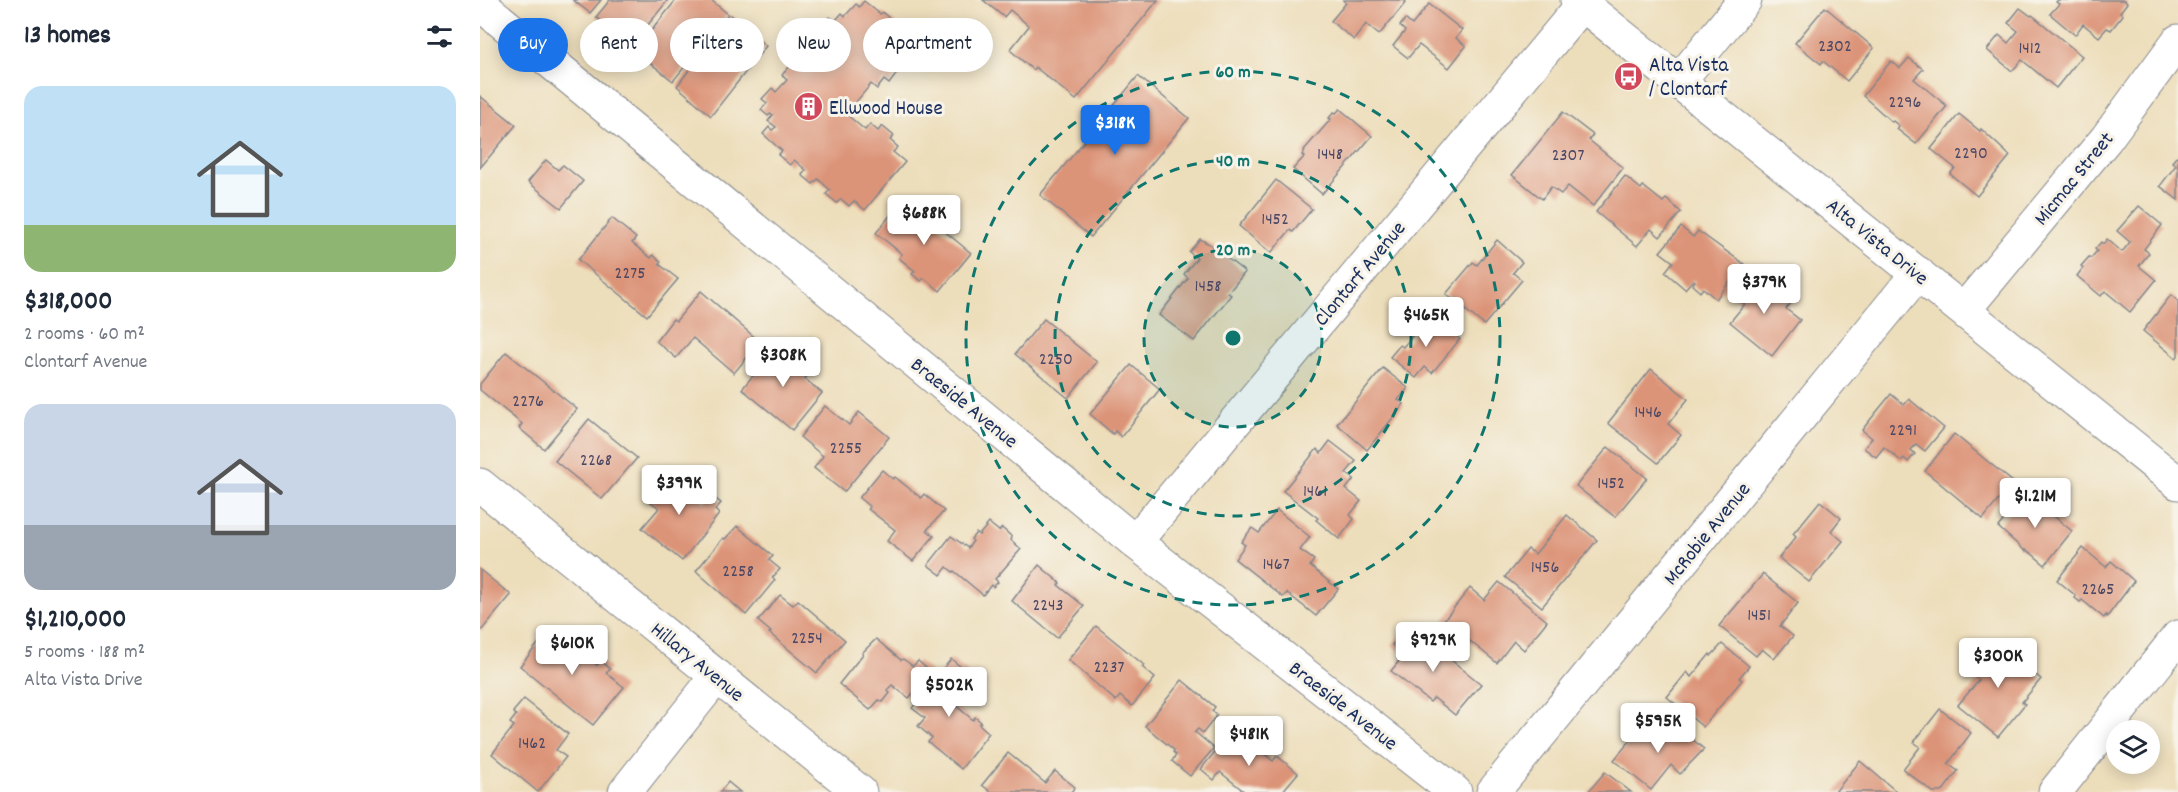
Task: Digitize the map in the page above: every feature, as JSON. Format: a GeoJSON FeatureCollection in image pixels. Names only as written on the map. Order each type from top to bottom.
{"type":"FeatureCollection","features":[{"type":"Feature","properties":{"kind":"street"},"geometry":{"type":"LineString","coordinates":[[1679,81],[1745,0]]}},
{"type":"Feature","properties":{"kind":"street","name":"Alta Vista Drive"},"geometry":{"type":"LineString","coordinates":[[1580,2],[2178,483]]}},
{"type":"Feature","properties":{"kind":"street","name":"Clontarf Avenue"},"geometry":{"type":"LineString","coordinates":[[1135,542],[1580,2]]}},
{"type":"Feature","properties":{"kind":"street","name":"Braeside Avenue"},"geometry":{"type":"LineString","coordinates":[[480,4],[1135,542],[1455,792]]}},
{"type":"Feature","properties":{"kind":"street","name":"Micmac Street"},"geometry":{"type":"LineString","coordinates":[[1964,310],[2106,139],[2178,41]]}},
{"type":"Feature","properties":{"kind":"street","name":"McRobie Avenue"},"geometry":{"type":"LineString","coordinates":[[1493,792],[1918,273]]}},
{"type":"Feature","properties":{"kind":"street","name":"Hillary Avenue"},"geometry":{"type":"LineString","coordinates":[[480,485],[860,792]]}},
{"type":"Feature","properties":{"kind":"street"},"geometry":{"type":"LineString","coordinates":[[2055,792],[2178,637]]}},
{"type":"Feature","properties":{"kind":"street"},"geometry":{"type":"LineString","coordinates":[[625,792],[717,676]]}},
{"type":"Feature","properties":{"kind":"building"},"geometry":{"type":"Polygon","coordinates":[[[573,0],[601,0],[590,13],[573,0]]]}},
{"type":"Feature","properties":{"kind":"building"},"geometry":{"type":"Polygon","coordinates":[[[610,0],[668,0],[654,18],[596,17],[610,0]]]}},
{"type":"Feature","properties":{"kind":"building"},"geometry":{"type":"Polygon","coordinates":[[[676,0],[711,0],[728,14],[725,18],[670,18],[670,72],[680,72],[673,81],[658,69],[658,22],[676,0]]]}},
{"type":"Feature","properties":{"kind":"building"},"geometry":{"type":"Polygon","coordinates":[[[983,0],[1158,0],[1076,100],[1035,67],[1033,70],[1010,50],[1029,26],[1010,10],[1004,17],[983,0]]]}},
{"type":"Feature","properties":{"kind":"building"},"geometry":{"type":"Polygon","coordinates":[[[1343,0],[1404,0],[1406,2],[1379,35],[1366,24],[1354,40],[1331,21],[1346,3],[1343,0]]]}},
{"type":"Feature","properties":{"kind":"building"},"geometry":{"type":"Polygon","coordinates":[[[2058,0],[2124,0],[2127,3],[2120,12],[2123,15],[2111,30],[2107,28],[2099,37],[2083,24],[2075,35],[2050,14],[2059,4],[2056,2],[2058,0]]]}},
{"type":"Feature","properties":{"kind":"building","name":"Ellwood House"},"geometry":{"type":"Polygon","coordinates":[[[864,1],[889,18],[863,18],[863,72],[898,72],[889,84],[884,80],[877,89],[871,84],[846,114],[865,130],[870,124],[878,131],[882,126],[894,136],[890,140],[898,147],[893,152],[905,162],[865,210],[854,201],[849,206],[841,199],[837,203],[826,194],[830,190],[818,179],[813,184],[802,175],[806,170],[794,160],[790,165],[778,155],[782,151],[763,134],[769,127],[772,130],[776,127],[768,121],[773,115],[768,116],[761,110],[767,103],[762,99],[772,88],[776,92],[787,80],[782,75],[785,72],[851,72],[851,18],[838,18],[842,13],[845,16],[856,4],[859,7],[864,1]]]}},
{"type":"Feature","properties":{"kind":"building"},"geometry":{"type":"Polygon","coordinates":[[[1429,4],[1462,30],[1456,38],[1466,46],[1449,68],[1419,45],[1408,58],[1393,46],[1405,31],[1400,26],[1405,19],[1412,25],[1429,4]]]}},
{"type":"Feature","properties":{"kind":"building"},"geometry":{"type":"Polygon","coordinates":[[[1825,7],[1874,48],[1847,81],[1823,61],[1821,64],[1795,43],[1825,7]]]}},
{"type":"Feature","properties":{"kind":"building"},"geometry":{"type":"Polygon","coordinates":[[[2020,8],[2032,15],[2082,56],[2056,88],[2022,60],[2012,71],[1987,50],[1999,35],[2008,43],[2018,31],[2008,23],[2020,8]]]}},
{"type":"Feature","properties":{"kind":"building"},"geometry":{"type":"Polygon","coordinates":[[[1909,58],[1923,69],[1914,79],[1947,106],[1916,144],[1897,129],[1899,126],[1863,96],[1891,61],[1900,68],[1909,58]]]}},
{"type":"Feature","properties":{"kind":"building"},"geometry":{"type":"Polygon","coordinates":[[[688,72],[746,72],[711,116],[677,86],[688,72]]]}},
{"type":"Feature","properties":{"kind":"building"},"geometry":{"type":"Polygon","coordinates":[[[1138,76],[1189,118],[1091,237],[1040,195],[1138,76]]]}},
{"type":"Feature","properties":{"kind":"building"},"geometry":{"type":"Polygon","coordinates":[[[480,96],[516,125],[480,168],[480,96]]]}},
{"type":"Feature","properties":{"kind":"building"},"geometry":{"type":"Polygon","coordinates":[[[1340,109],[1372,136],[1322,194],[1293,169],[1304,157],[1302,155],[1304,150],[1331,119],[1329,118],[1340,109]]]}},
{"type":"Feature","properties":{"kind":"building"},"geometry":{"type":"Polygon","coordinates":[[[1563,112],[1593,135],[1589,140],[1623,168],[1593,206],[1568,186],[1561,194],[1551,187],[1542,199],[1512,175],[1563,112]]]}},
{"type":"Feature","properties":{"kind":"building"},"geometry":{"type":"Polygon","coordinates":[[[1959,114],[1980,131],[1981,129],[2010,156],[1977,196],[1950,174],[1955,168],[1931,149],[1959,114]]]}},
{"type":"Feature","properties":{"kind":"building"},"geometry":{"type":"Polygon","coordinates":[[[2178,155],[2178,200],[2160,186],[2176,165],[2172,162],[2178,155]]]}},
{"type":"Feature","properties":{"kind":"building"},"geometry":{"type":"Polygon","coordinates":[[[546,160],[558,170],[563,165],[583,181],[561,208],[528,182],[546,160]]]}},
{"type":"Feature","properties":{"kind":"building"},"geometry":{"type":"Polygon","coordinates":[[[1625,176],[1641,189],[1643,186],[1663,202],[1666,199],[1681,212],[1660,237],[1651,229],[1637,246],[1596,212],[1625,176]]]}},
{"type":"Feature","properties":{"kind":"building"},"geometry":{"type":"Polygon","coordinates":[[[1276,180],[1312,209],[1271,253],[1239,226],[1276,180]]]}},
{"type":"Feature","properties":{"kind":"building"},"geometry":{"type":"Polygon","coordinates":[[[901,202],[928,223],[931,220],[971,253],[940,291],[924,278],[921,281],[912,274],[915,271],[899,258],[902,254],[876,233],[901,202]]]}},
{"type":"Feature","properties":{"kind":"building"},"geometry":{"type":"Polygon","coordinates":[[[2139,206],[2162,225],[2144,249],[2149,253],[2139,266],[2156,280],[2130,312],[2105,291],[2101,296],[2077,276],[2083,268],[2081,266],[2097,251],[2095,249],[2101,242],[2103,244],[2107,239],[2122,252],[2130,242],[2117,231],[2139,206]]]}},
{"type":"Feature","properties":{"kind":"building"},"geometry":{"type":"Polygon","coordinates":[[[612,218],[636,238],[632,243],[651,258],[653,255],[661,262],[659,264],[678,279],[647,316],[578,260],[612,218]]]}},
{"type":"Feature","properties":{"kind":"building"},"geometry":{"type":"Polygon","coordinates":[[[1681,227],[1693,237],[1698,231],[1744,264],[1716,299],[1703,288],[1700,292],[1692,285],[1695,281],[1693,280],[1685,289],[1665,272],[1673,262],[1660,252],[1681,227]]]}},
{"type":"Feature","properties":{"kind":"building"},"geometry":{"type":"Polygon","coordinates":[[[1200,239],[1245,272],[1228,293],[1231,295],[1194,341],[1159,315],[1188,278],[1184,274],[1197,258],[1189,252],[1200,239]]]}},
{"type":"Feature","properties":{"kind":"building"},"geometry":{"type":"Polygon","coordinates":[[[1497,240],[1522,262],[1513,273],[1522,280],[1484,325],[1446,294],[1473,262],[1477,265],[1497,240]]]}},
{"type":"Feature","properties":{"kind":"building"},"geometry":{"type":"Polygon","coordinates":[[[1755,273],[1791,303],[1786,309],[1800,320],[1772,356],[1730,322],[1745,304],[1735,297],[1755,273]]]}},
{"type":"Feature","properties":{"kind":"building"},"geometry":{"type":"Polygon","coordinates":[[[701,291],[760,342],[734,373],[693,338],[676,358],[656,341],[673,319],[676,321],[701,291]]]}},
{"type":"Feature","properties":{"kind":"building"},"geometry":{"type":"Polygon","coordinates":[[[2171,295],[2178,301],[2178,356],[2176,358],[2143,331],[2171,295]]]}},
{"type":"Feature","properties":{"kind":"building"},"geometry":{"type":"Polygon","coordinates":[[[1430,315],[1460,339],[1432,373],[1425,367],[1416,378],[1390,357],[1400,345],[1403,347],[1430,315]]]}},
{"type":"Feature","properties":{"kind":"building"},"geometry":{"type":"Polygon","coordinates":[[[1044,319],[1097,362],[1068,398],[1015,354],[1044,319]]]}},
{"type":"Feature","properties":{"kind":"building"},"geometry":{"type":"Polygon","coordinates":[[[777,346],[809,373],[805,379],[822,393],[792,430],[742,389],[777,346]]]}},
{"type":"Feature","properties":{"kind":"building"},"geometry":{"type":"Polygon","coordinates":[[[506,352],[577,409],[544,449],[519,428],[522,424],[480,390],[480,384],[506,352]]]}},
{"type":"Feature","properties":{"kind":"building"},"geometry":{"type":"Polygon","coordinates":[[[1131,365],[1160,389],[1121,437],[1115,431],[1113,434],[1090,414],[1131,365]]]}},
{"type":"Feature","properties":{"kind":"building"},"geometry":{"type":"Polygon","coordinates":[[[1383,368],[1408,388],[1398,400],[1404,404],[1367,450],[1337,424],[1383,368]]]}},
{"type":"Feature","properties":{"kind":"building"},"geometry":{"type":"Polygon","coordinates":[[[1651,369],[1688,399],[1668,424],[1681,435],[1658,463],[1608,423],[1651,369]]]}},
{"type":"Feature","properties":{"kind":"building"},"geometry":{"type":"Polygon","coordinates":[[[1891,394],[1904,405],[1909,399],[1944,428],[1925,451],[1916,444],[1911,450],[1915,454],[1908,462],[1904,458],[1901,461],[1884,447],[1876,457],[1864,448],[1872,438],[1862,430],[1891,394]]]}},
{"type":"Feature","properties":{"kind":"building"},"geometry":{"type":"Polygon","coordinates":[[[825,406],[849,425],[859,412],[889,437],[844,492],[814,468],[823,456],[800,437],[825,406]]]}},
{"type":"Feature","properties":{"kind":"building"},"geometry":{"type":"Polygon","coordinates":[[[589,419],[637,458],[602,499],[555,461],[589,419]]]}},
{"type":"Feature","properties":{"kind":"building"},"geometry":{"type":"Polygon","coordinates":[[[1954,434],[2013,482],[1983,519],[1925,471],[1954,434]]]}},
{"type":"Feature","properties":{"kind":"building"},"geometry":{"type":"Polygon","coordinates":[[[1330,441],[1356,461],[1346,473],[1354,479],[1346,489],[1361,501],[1350,515],[1354,519],[1339,539],[1316,520],[1318,518],[1283,491],[1317,449],[1321,453],[1330,441]]]}},
{"type":"Feature","properties":{"kind":"building"},"geometry":{"type":"Polygon","coordinates":[[[1608,447],[1647,478],[1615,517],[1576,486],[1608,447]]]}},
{"type":"Feature","properties":{"kind":"building"},"geometry":{"type":"Polygon","coordinates":[[[882,470],[893,479],[895,477],[921,498],[924,494],[944,511],[927,530],[934,536],[913,561],[887,541],[895,530],[868,509],[870,507],[859,498],[882,470]]]}},
{"type":"Feature","properties":{"kind":"building"},"geometry":{"type":"Polygon","coordinates":[[[670,471],[705,503],[711,495],[721,503],[715,510],[719,514],[682,561],[642,528],[659,508],[647,499],[670,471]]]}},
{"type":"Feature","properties":{"kind":"building"},"geometry":{"type":"Polygon","coordinates":[[[2026,493],[2029,495],[2031,493],[2040,501],[2038,503],[2072,531],[2045,565],[1998,527],[2026,493]]]}},
{"type":"Feature","properties":{"kind":"building"},"geometry":{"type":"Polygon","coordinates":[[[1820,501],[1841,518],[1831,531],[1843,541],[1809,582],[1779,558],[1796,537],[1793,534],[1820,501]]]}},
{"type":"Feature","properties":{"kind":"building"},"geometry":{"type":"Polygon","coordinates":[[[1277,510],[1310,537],[1300,550],[1314,560],[1310,566],[1338,589],[1316,616],[1287,593],[1283,597],[1235,559],[1245,545],[1241,542],[1252,528],[1259,533],[1277,510]]]}},
{"type":"Feature","properties":{"kind":"building"},"geometry":{"type":"Polygon","coordinates":[[[1567,515],[1597,540],[1542,607],[1505,577],[1528,549],[1535,554],[1567,515]]]}},
{"type":"Feature","properties":{"kind":"building"},"geometry":{"type":"Polygon","coordinates":[[[989,523],[999,531],[1002,528],[1021,549],[995,579],[998,582],[993,587],[991,585],[983,595],[947,567],[941,575],[928,565],[951,536],[968,548],[976,533],[979,535],[989,523]]]}},
{"type":"Feature","properties":{"kind":"building"},"geometry":{"type":"Polygon","coordinates":[[[737,526],[773,556],[769,560],[780,569],[772,578],[775,580],[746,615],[696,571],[723,538],[725,539],[737,526]]]}},
{"type":"Feature","properties":{"kind":"building"},"geometry":{"type":"Polygon","coordinates":[[[2083,548],[2106,567],[2111,561],[2134,581],[2104,618],[2082,600],[2080,602],[2075,598],[2076,596],[2057,580],[2083,548]]]}},
{"type":"Feature","properties":{"kind":"building"},"geometry":{"type":"Polygon","coordinates":[[[1039,565],[1060,583],[1058,585],[1084,606],[1057,638],[1012,601],[1039,565]]]}},
{"type":"Feature","properties":{"kind":"building"},"geometry":{"type":"Polygon","coordinates":[[[480,570],[511,595],[481,631],[480,630],[480,570]]]}},
{"type":"Feature","properties":{"kind":"building"},"geometry":{"type":"Polygon","coordinates":[[[1763,574],[1798,603],[1780,626],[1793,636],[1774,659],[1762,649],[1756,656],[1719,626],[1763,574]]]}},
{"type":"Feature","properties":{"kind":"building"},"geometry":{"type":"Polygon","coordinates":[[[1499,582],[1547,621],[1524,650],[1514,641],[1497,663],[1444,620],[1470,588],[1484,600],[1499,582]]]}},
{"type":"Feature","properties":{"kind":"building"},"geometry":{"type":"Polygon","coordinates":[[[780,595],[793,605],[798,600],[845,640],[817,673],[758,621],[780,595]]]}},
{"type":"Feature","properties":{"kind":"building"},"geometry":{"type":"Polygon","coordinates":[[[1096,626],[1144,665],[1142,667],[1155,678],[1132,706],[1120,696],[1116,701],[1068,660],[1096,626]]]}},
{"type":"Feature","properties":{"kind":"building"},"geometry":{"type":"Polygon","coordinates":[[[551,628],[597,665],[601,661],[610,669],[606,673],[624,687],[593,725],[520,666],[551,628]]]}},
{"type":"Feature","properties":{"kind":"building"},"geometry":{"type":"Polygon","coordinates":[[[1406,628],[1418,638],[1420,635],[1481,684],[1455,715],[1434,698],[1430,702],[1391,671],[1404,655],[1392,645],[1406,628]]]}},
{"type":"Feature","properties":{"kind":"building"},"geometry":{"type":"Polygon","coordinates":[[[876,639],[901,660],[913,666],[918,661],[931,672],[909,698],[892,685],[887,690],[890,693],[883,702],[879,700],[870,710],[839,684],[862,653],[876,639]]]}},
{"type":"Feature","properties":{"kind":"building"},"geometry":{"type":"Polygon","coordinates":[[[1722,644],[1749,666],[1739,678],[1742,680],[1703,727],[1667,697],[1687,672],[1691,677],[1710,654],[1711,656],[1722,644]]]}},
{"type":"Feature","properties":{"kind":"building"},"geometry":{"type":"Polygon","coordinates":[[[1988,644],[2000,653],[2004,649],[2041,679],[2022,702],[2025,704],[1998,737],[1958,705],[1979,680],[1966,670],[1988,644]]]}},
{"type":"Feature","properties":{"kind":"building"},"geometry":{"type":"Polygon","coordinates":[[[951,659],[969,673],[948,699],[973,720],[975,717],[989,733],[961,769],[928,742],[932,738],[918,726],[925,718],[912,708],[951,659]]]}},
{"type":"Feature","properties":{"kind":"building"},"geometry":{"type":"Polygon","coordinates":[[[1182,680],[1215,707],[1212,711],[1217,715],[1203,733],[1198,729],[1195,732],[1214,748],[1190,776],[1172,761],[1176,755],[1174,750],[1145,726],[1182,680]]]}},
{"type":"Feature","properties":{"kind":"building"},"geometry":{"type":"Polygon","coordinates":[[[524,699],[568,734],[556,750],[566,757],[538,792],[492,754],[514,726],[510,723],[516,715],[513,712],[524,699]]]}},
{"type":"Feature","properties":{"kind":"building"},"geometry":{"type":"Polygon","coordinates":[[[1940,709],[1971,733],[1948,764],[1958,771],[1942,792],[1933,792],[1903,769],[1920,747],[1914,742],[1940,709]]]}},
{"type":"Feature","properties":{"kind":"building"},"geometry":{"type":"Polygon","coordinates":[[[1669,720],[1704,749],[1680,774],[1671,765],[1651,790],[1614,760],[1634,736],[1638,739],[1649,725],[1659,732],[1669,720]]]}},
{"type":"Feature","properties":{"kind":"building"},"geometry":{"type":"Polygon","coordinates":[[[1232,731],[1243,740],[1245,738],[1273,761],[1277,756],[1298,773],[1282,792],[1245,792],[1220,772],[1214,780],[1201,769],[1232,731]]]}},
{"type":"Feature","properties":{"kind":"building"},"geometry":{"type":"Polygon","coordinates":[[[1008,753],[1045,783],[1055,771],[1075,787],[1071,792],[991,792],[982,785],[1008,753]]]}},
{"type":"Feature","properties":{"kind":"building"},"geometry":{"type":"Polygon","coordinates":[[[1860,761],[1897,792],[1835,792],[1860,761]]]}},
{"type":"Feature","properties":{"kind":"building"},"geometry":{"type":"Polygon","coordinates":[[[1605,772],[1631,792],[1588,792],[1605,772]]]}},
{"type":"Feature","properties":{"kind":"building"},"geometry":{"type":"Polygon","coordinates":[[[728,782],[740,792],[720,792],[728,782]]]}},
{"type":"Feature","properties":{"kind":"place","name":"Alta Vista / Clontarf"},"geometry":{"type":"Point","coordinates":[1628,76]}},
{"type":"Feature","properties":{"kind":"place","name":"Ellwood House"},"geometry":{"type":"Point","coordinates":[808,107]}}]}
